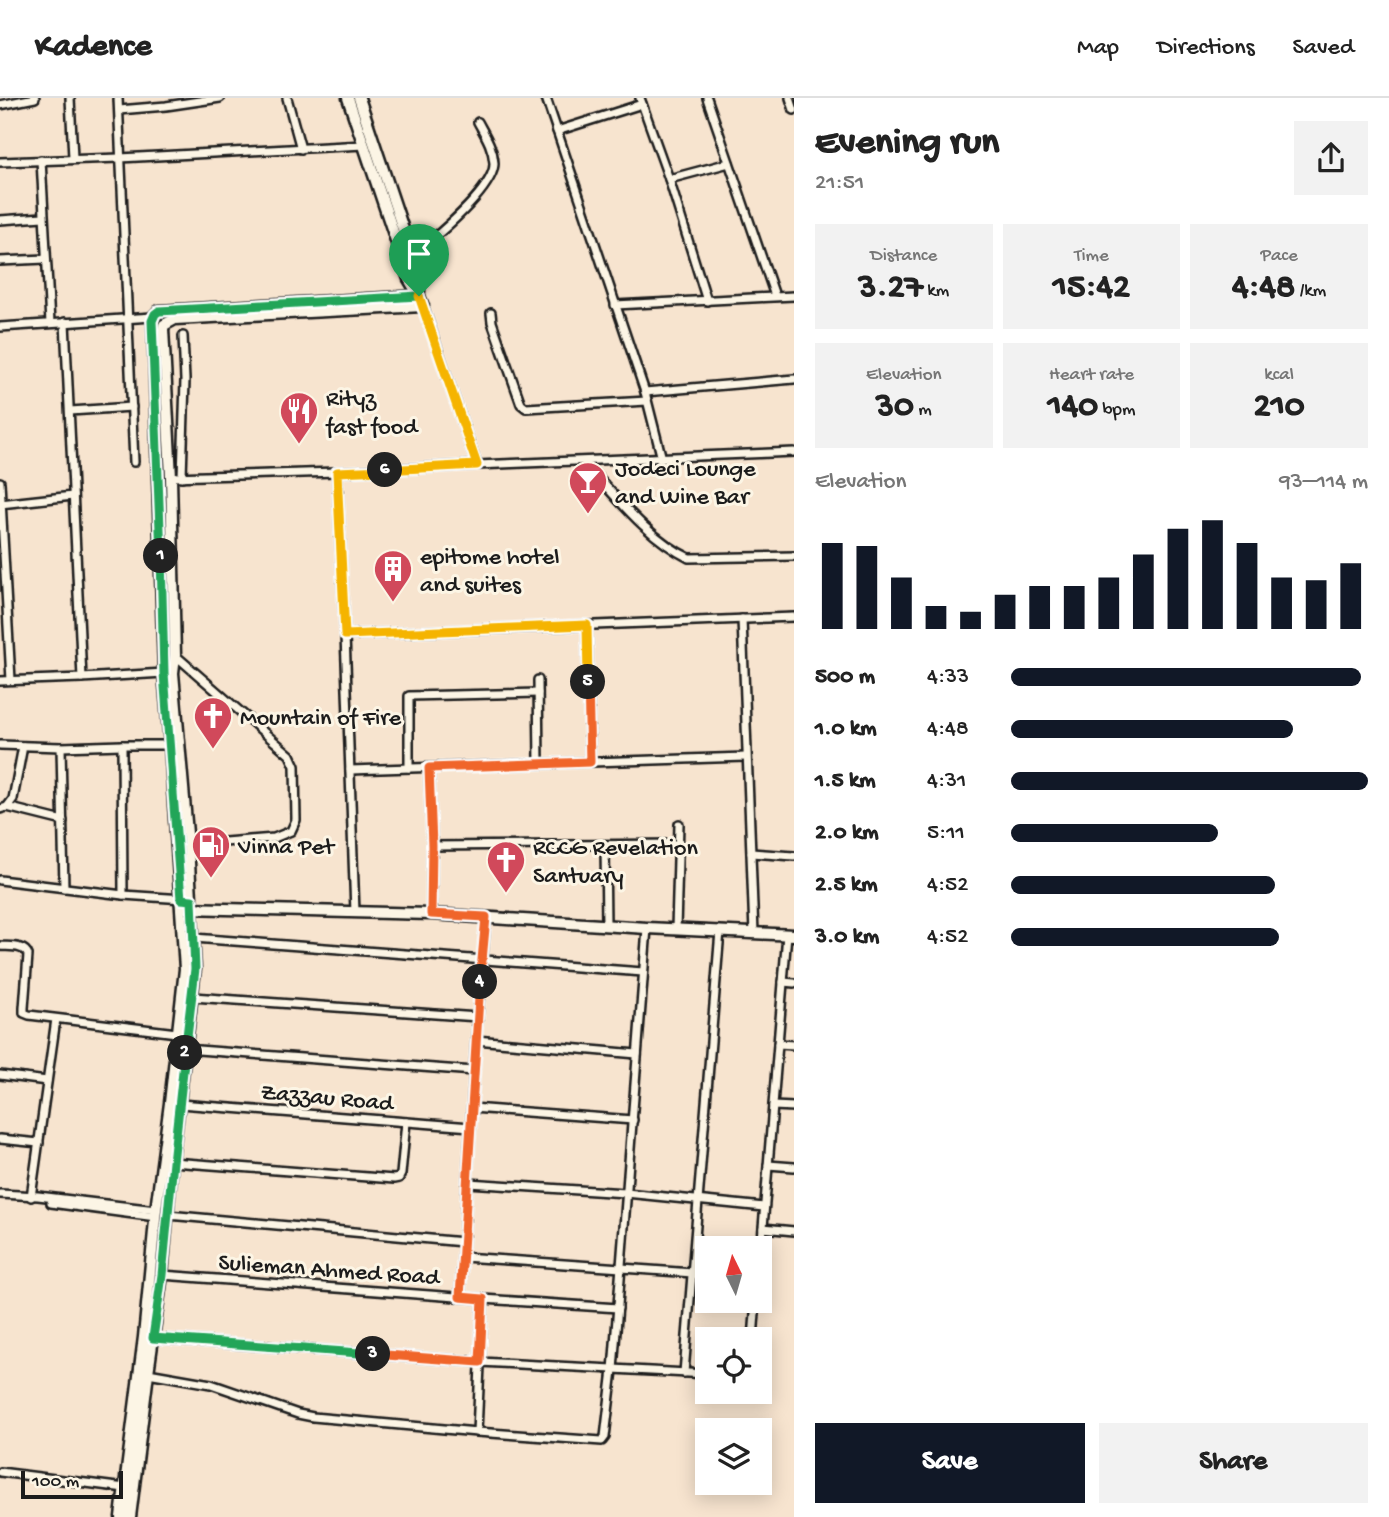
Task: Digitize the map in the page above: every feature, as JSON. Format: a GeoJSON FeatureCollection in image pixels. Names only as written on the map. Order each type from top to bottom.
{"type":"FeatureCollection","features":[{"type":"Feature","properties":{"kind":"street"},"geometry":{"type":"LineString","coordinates":[[0,105],[35,98]]}},
{"type":"Feature","properties":{"kind":"street"},"geometry":{"type":"LineString","coordinates":[[70,98],[73,159]]}},
{"type":"Feature","properties":{"kind":"street"},"geometry":{"type":"LineString","coordinates":[[118,98],[134,462]]}},
{"type":"Feature","properties":{"kind":"street"},"geometry":{"type":"LineString","coordinates":[[119,110],[220,98]]}},
{"type":"Feature","properties":{"kind":"street"},"geometry":{"type":"LineString","coordinates":[[287,98],[301,149]]}},
{"type":"Feature","properties":{"kind":"street"},"geometry":{"type":"LineString","coordinates":[[348,98],[409,279],[421,301],[477,465]]}},
{"type":"Feature","properties":{"kind":"street"},"geometry":{"type":"LineString","coordinates":[[359,98],[412,256],[421,301]]}},
{"type":"Feature","properties":{"kind":"street"},"geometry":{"type":"LineString","coordinates":[[546,98],[645,392],[662,458]]}},
{"type":"Feature","properties":{"kind":"street"},"geometry":{"type":"LineString","coordinates":[[707,98],[775,296]]}},
{"type":"Feature","properties":{"kind":"street"},"geometry":{"type":"LineString","coordinates":[[790,98],[794,110]]}},
{"type":"Feature","properties":{"kind":"street"},"geometry":{"type":"LineString","coordinates":[[557,131],[641,101],[669,179],[707,301]]}},
{"type":"Feature","properties":{"kind":"street"},"geometry":{"type":"LineString","coordinates":[[412,256],[452,223],[487,183],[492,173],[494,164],[489,143],[478,122]]}},
{"type":"Feature","properties":{"kind":"street"},"geometry":{"type":"LineString","coordinates":[[0,162],[364,145]]}},
{"type":"Feature","properties":{"kind":"street"},"geometry":{"type":"LineString","coordinates":[[41,160],[50,323]]}},
{"type":"Feature","properties":{"kind":"street"},"geometry":{"type":"LineString","coordinates":[[669,179],[729,163]]}},
{"type":"Feature","properties":{"kind":"street"},"geometry":{"type":"LineString","coordinates":[[0,220],[43,217]]}},
{"type":"Feature","properties":{"kind":"street"},"geometry":{"type":"LineString","coordinates":[[0,261],[46,259]]}},
{"type":"Feature","properties":{"kind":"street"},"geometry":{"type":"LineString","coordinates":[[615,305],[794,296]]}},
{"type":"Feature","properties":{"kind":"street"},"geometry":{"type":"LineString","coordinates":[[0,327],[153,317],[159,311],[240,311],[421,301]]}},
{"type":"Feature","properties":{"kind":"street"},"geometry":{"type":"LineString","coordinates":[[130,1517],[153,1338],[156,1214],[185,969],[187,904],[188,845],[173,673],[175,655],[171,477],[163,330],[164,325],[175,319],[240,311]]}},
{"type":"Feature","properties":{"kind":"street"},"geometry":{"type":"LineString","coordinates":[[491,313],[521,404],[526,408],[647,401]]}},
{"type":"Feature","properties":{"kind":"street"},"geometry":{"type":"LineString","coordinates":[[121,1517],[152,1308],[162,1275],[195,969],[194,938],[187,904],[164,673],[153,317]]}},
{"type":"Feature","properties":{"kind":"street"},"geometry":{"type":"LineString","coordinates":[[65,322],[82,678]]}},
{"type":"Feature","properties":{"kind":"street"},"geometry":{"type":"LineString","coordinates":[[182,477],[185,380],[183,336]]}},
{"type":"Feature","properties":{"kind":"street"},"geometry":{"type":"LineString","coordinates":[[645,392],[794,379]]}},
{"type":"Feature","properties":{"kind":"street"},"geometry":{"type":"LineString","coordinates":[[69,411],[132,407]]}},
{"type":"Feature","properties":{"kind":"street"},"geometry":{"type":"LineString","coordinates":[[171,477],[794,452]]}},
{"type":"Feature","properties":{"kind":"street"},"geometry":{"type":"LineString","coordinates":[[584,461],[652,534],[674,551],[689,558],[794,556]]}},
{"type":"Feature","properties":{"kind":"street"},"geometry":{"type":"LineString","coordinates":[[337,472],[355,912]]}},
{"type":"Feature","properties":{"kind":"street"},"geometry":{"type":"LineString","coordinates":[[0,482],[11,680]]}},
{"type":"Feature","properties":{"kind":"street"},"geometry":{"type":"LineString","coordinates":[[1,504],[74,496]]}},
{"type":"Feature","properties":{"kind":"street"},"geometry":{"type":"LineString","coordinates":[[160,538],[172,537]]}},
{"type":"Feature","properties":{"kind":"street"},"geometry":{"type":"LineString","coordinates":[[345,635],[794,617]]}},
{"type":"Feature","properties":{"kind":"street"},"geometry":{"type":"LineString","coordinates":[[742,619],[754,933]]}},
{"type":"Feature","properties":{"kind":"street"},"geometry":{"type":"LineString","coordinates":[[587,625],[590,762]]}},
{"type":"Feature","properties":{"kind":"street"},"geometry":{"type":"LineString","coordinates":[[175,655],[290,755],[295,766],[296,820],[291,831],[274,838],[188,845]]}},
{"type":"Feature","properties":{"kind":"street"},"geometry":{"type":"LineString","coordinates":[[0,681],[164,673]]}},
{"type":"Feature","properties":{"kind":"street"},"geometry":{"type":"LineString","coordinates":[[538,680],[539,764]]}},
{"type":"Feature","properties":{"kind":"street"},"geometry":{"type":"LineString","coordinates":[[409,768],[409,696],[538,693]]}},
{"type":"Feature","properties":{"kind":"street"},"geometry":{"type":"LineString","coordinates":[[0,745],[170,745]]}},
{"type":"Feature","properties":{"kind":"street"},"geometry":{"type":"LineString","coordinates":[[122,745],[124,895]]}},
{"type":"Feature","properties":{"kind":"street"},"geometry":{"type":"LineString","coordinates":[[3,808],[13,799],[23,746]]}},
{"type":"Feature","properties":{"kind":"street"},"geometry":{"type":"LineString","coordinates":[[61,747],[64,888]]}},
{"type":"Feature","properties":{"kind":"street"},"geometry":{"type":"LineString","coordinates":[[350,770],[747,757]]}},
{"type":"Feature","properties":{"kind":"street"},"geometry":{"type":"LineString","coordinates":[[429,768],[431,914]]}},
{"type":"Feature","properties":{"kind":"street"},"geometry":{"type":"LineString","coordinates":[[3,808],[63,821]]}},
{"type":"Feature","properties":{"kind":"street"},"geometry":{"type":"LineString","coordinates":[[676,929],[679,824]]}},
{"type":"Feature","properties":{"kind":"street"},"geometry":{"type":"LineString","coordinates":[[432,846],[678,844]]}},
{"type":"Feature","properties":{"kind":"street"},"geometry":{"type":"LineString","coordinates":[[605,845],[606,925]]}},
{"type":"Feature","properties":{"kind":"street"},"geometry":{"type":"LineString","coordinates":[[751,853],[794,856]]}},
{"type":"Feature","properties":{"kind":"street"},"geometry":{"type":"LineString","coordinates":[[0,880],[187,904],[431,914],[790,935],[783,982],[762,1236]]}},
{"type":"Feature","properties":{"kind":"street"},"geometry":{"type":"LineString","coordinates":[[460,1297],[486,917]]}},
{"type":"Feature","properties":{"kind":"street"},"geometry":{"type":"LineString","coordinates":[[148,1373],[211,1384],[298,1414],[602,1441],[605,1437],[613,1370],[647,928]]}},
{"type":"Feature","properties":{"kind":"street"},"geometry":{"type":"LineString","coordinates":[[684,1373],[720,931]]}},
{"type":"Feature","properties":{"kind":"street"},"geometry":{"type":"LineString","coordinates":[[194,938],[643,972]]}},
{"type":"Feature","properties":{"kind":"street"},"geometry":{"type":"LineString","coordinates":[[0,946],[24,948],[27,951],[24,1013],[29,1016],[177,1033]]}},
{"type":"Feature","properties":{"kind":"street"},"geometry":{"type":"LineString","coordinates":[[783,982],[794,982]]}},
{"type":"Feature","properties":{"kind":"street"},"geometry":{"type":"LineString","coordinates":[[193,997],[478,1017]]}},
{"type":"Feature","properties":{"kind":"street"},"geometry":{"type":"LineString","coordinates":[[31,1197],[56,1019]]}},
{"type":"Feature","properties":{"kind":"street"},"geometry":{"type":"LineString","coordinates":[[476,1040],[637,1054]]}},
{"type":"Feature","properties":{"kind":"street"},"geometry":{"type":"LineString","coordinates":[[778,1044],[794,1045]]}},
{"type":"Feature","properties":{"kind":"street"},"geometry":{"type":"LineString","coordinates":[[185,1049],[474,1071]]}},
{"type":"Feature","properties":{"kind":"street"},"geometry":{"type":"LineString","coordinates":[[0,1075],[47,1081]]}},
{"type":"Feature","properties":{"kind":"street","name":"Zazzau Road"},"geometry":{"type":"LineString","coordinates":[[180,1104],[471,1127]]}},
{"type":"Feature","properties":{"kind":"street"},"geometry":{"type":"LineString","coordinates":[[773,1105],[794,1107]]}},
{"type":"Feature","properties":{"kind":"street"},"geometry":{"type":"LineString","coordinates":[[472,1108],[633,1120]]}},
{"type":"Feature","properties":{"kind":"street"},"geometry":{"type":"LineString","coordinates":[[173,1162],[394,1179],[401,1174],[406,1122]]}},
{"type":"Feature","properties":{"kind":"street"},"geometry":{"type":"LineString","coordinates":[[0,1139],[39,1143]]}},
{"type":"Feature","properties":{"kind":"street"},"geometry":{"type":"LineString","coordinates":[[768,1165],[794,1167]]}},
{"type":"Feature","properties":{"kind":"street"},"geometry":{"type":"LineString","coordinates":[[468,1183],[698,1200],[764,1208]]}},
{"type":"Feature","properties":{"kind":"street"},"geometry":{"type":"LineString","coordinates":[[0,1194],[38,1196],[156,1214]]}},
{"type":"Feature","properties":{"kind":"street"},"geometry":{"type":"LineString","coordinates":[[168,1215],[463,1242]]}},
{"type":"Feature","properties":{"kind":"street"},"geometry":{"type":"LineString","coordinates":[[763,1228],[794,1231]]}},
{"type":"Feature","properties":{"kind":"street"},"geometry":{"type":"LineString","coordinates":[[463,1257],[693,1273]]}},
{"type":"Feature","properties":{"kind":"street","name":"Sulieman Ahmed Road"},"geometry":{"type":"LineString","coordinates":[[162,1275],[618,1308]]}},
{"type":"Feature","properties":{"kind":"street"},"geometry":{"type":"LineString","coordinates":[[477,1432],[483,1299]]}},
{"type":"Feature","properties":{"kind":"street"},"geometry":{"type":"LineString","coordinates":[[153,1338],[480,1362],[695,1373]]}},
{"type":"Feature","properties":{"kind":"street"},"geometry":{"type":"LineString","coordinates":[[0,1472],[125,1488]]}},
{"type":"Feature","properties":{"kind":"place","name":"Rityz fast food"},"geometry":{"type":"Point","coordinates":[299,445]}},
{"type":"Feature","properties":{"kind":"place","name":"Jodeci Lounge and Wine Bar"},"geometry":{"type":"Point","coordinates":[588,515]}},
{"type":"Feature","properties":{"kind":"place","name":"epitome hotel and suites"},"geometry":{"type":"Point","coordinates":[393,603]}},
{"type":"Feature","properties":{"kind":"place","name":"Mountain of Fire"},"geometry":{"type":"Point","coordinates":[213,750]}},
{"type":"Feature","properties":{"kind":"place","name":"Vinna Pet"},"geometry":{"type":"Point","coordinates":[211,879]}},
{"type":"Feature","properties":{"kind":"place","name":"RCCG Revelation Santuary"},"geometry":{"type":"Point","coordinates":[506,894]}},
{"type":"Feature","properties":{"kind":"route"},"geometry":{"type":"LineString","coordinates":[[419,296],[477,465],[337,472],[345,635],[587,625],[590,762],[429,768],[431,914],[486,917],[460,1297],[483,1299],[480,1362],[153,1338],[195,969],[192,900],[181,899],[164,673],[153,317],[159,311],[419,296]]}}]}
